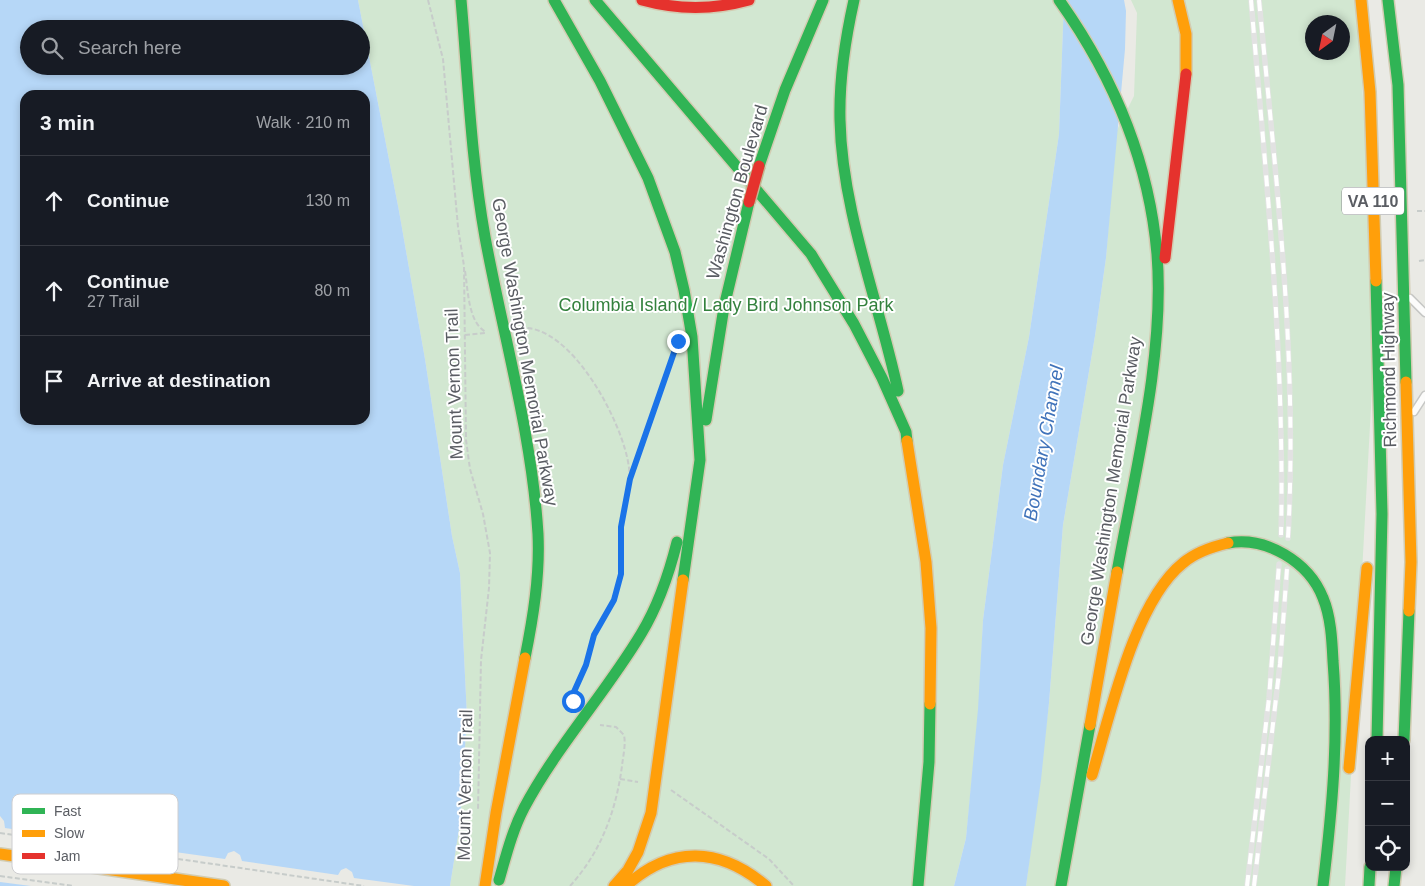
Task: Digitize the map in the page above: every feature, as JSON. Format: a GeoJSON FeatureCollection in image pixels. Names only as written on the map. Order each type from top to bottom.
{"type":"FeatureCollection","features":[{"type":"Feature","properties":{"kind":"main road","name":"George Washington Memorial Parkway"},"geometry":{"type":"LineString","coordinates":[[461,0],[475,168],[485,236],[528,454],[538,534],[537,581],[531,626],[496,812],[485,886]]}},
{"type":"Feature","properties":{"kind":"main road"},"geometry":{"type":"LineString","coordinates":[[554,0],[626,132],[648,178],[669,235],[684,290],[692,337],[700,460],[653,795],[641,847],[631,866],[614,886]]}},
{"type":"Feature","properties":{"kind":"main road"},"geometry":{"type":"LineString","coordinates":[[595,0],[811,254],[854,324],[882,378],[906,432]]}},
{"type":"Feature","properties":{"kind":"main road"},"geometry":{"type":"LineString","coordinates":[[642,0],[671,7],[694,9],[726,6],[749,0]]}},
{"type":"Feature","properties":{"kind":"main road","name":"Washington Boulevard"},"geometry":{"type":"LineString","coordinates":[[700,460],[724,307],[749,202],[785,90],[823,0]]}},
{"type":"Feature","properties":{"kind":"main road"},"geometry":{"type":"LineString","coordinates":[[854,0],[845,40],[840,83],[843,151],[854,216],[895,375],[906,432],[926,562],[931,637],[929,753],[918,886]]}},
{"type":"Feature","properties":{"kind":"main road","name":"George Washington Memorial Parkway"},"geometry":{"type":"LineString","coordinates":[[1059,0],[1102,66],[1129,126],[1145,176],[1150,202],[1156,243],[1158,294],[1153,355],[1138,456],[1060,886]]}},
{"type":"Feature","properties":{"kind":"main road"},"geometry":{"type":"LineString","coordinates":[[1158,294],[1167,249],[1186,82],[1186,34],[1178,0]]}},
{"type":"Feature","properties":{"kind":"main road","name":"Richmond Highway"},"geometry":{"type":"LineString","coordinates":[[1361,0],[1370,92],[1380,403],[1382,514],[1377,736]]}},
{"type":"Feature","properties":{"kind":"main road","name":"Richmond Highway"},"geometry":{"type":"LineString","coordinates":[[1388,0],[1398,85],[1408,422],[1411,562],[1404,736]]}},
{"type":"Feature","properties":{"kind":"main road"},"geometry":{"type":"LineString","coordinates":[[1369,535],[1380,403]]}},
{"type":"Feature","properties":{"kind":"main road"},"geometry":{"type":"LineString","coordinates":[[498,886],[509,840],[525,803],[570,735],[634,645],[652,613],[696,492]]}},
{"type":"Feature","properties":{"kind":"main road"},"geometry":{"type":"LineString","coordinates":[[1065,856],[1134,638],[1154,597],[1170,575],[1190,557],[1219,544],[1247,542],[1271,547],[1293,559],[1314,582],[1326,609],[1334,666],[1337,723],[1334,790],[1324,886]]}},
{"type":"Feature","properties":{"kind":"main road"},"geometry":{"type":"LineString","coordinates":[[1347,781],[1360,668],[1368,554]]}},
{"type":"Feature","properties":{"kind":"main road"},"geometry":{"type":"LineString","coordinates":[[626,886],[650,858],[656,826],[653,795]]}},
{"type":"Feature","properties":{"kind":"main road"},"geometry":{"type":"LineString","coordinates":[[1324,886],[1343,807]]}},
{"type":"Feature","properties":{"kind":"main road"},"geometry":{"type":"LineString","coordinates":[[650,858],[708,856],[736,864],[753,874],[766,886]]}},
{"type":"Feature","properties":{"kind":"main road"},"geometry":{"type":"LineString","coordinates":[[1369,886],[1370,871]]}},
{"type":"Feature","properties":{"kind":"main road"},"geometry":{"type":"LineString","coordinates":[[1394,886],[1396,871]]}},
{"type":"Feature","properties":{"kind":"main road"},"geometry":{"type":"LineString","coordinates":[[140,874],[224,886]]}},
{"type":"Feature","properties":{"kind":"lane"},"geometry":{"type":"LineString","coordinates":[[1405,293],[1425,313]]}},
{"type":"Feature","properties":{"kind":"lane"},"geometry":{"type":"LineString","coordinates":[[1408,422],[1425,395]]}},
{"type":"Feature","properties":{"kind":"path","name":"Mount Vernon Trail"},"geometry":{"type":"LineString","coordinates":[[428,0],[443,59],[458,227],[464,266],[466,440],[470,469],[483,514],[490,553],[489,588],[480,660],[478,818]]}},
{"type":"Feature","properties":{"kind":"path"},"geometry":{"type":"LineString","coordinates":[[464,266],[474,320],[478,327],[487,333]]}},
{"type":"Feature","properties":{"kind":"path"},"geometry":{"type":"LineString","coordinates":[[513,329],[529,327],[550,336],[584,370],[608,404],[625,451],[630,479]]}},
{"type":"Feature","properties":{"kind":"path"},"geometry":{"type":"LineString","coordinates":[[464,334],[493,332]]}},
{"type":"Feature","properties":{"kind":"path"},"geometry":{"type":"LineString","coordinates":[[576,706],[573,698],[574,690],[586,665],[594,635],[614,600],[621,574],[621,527],[630,479],[676,347]]}},
{"type":"Feature","properties":{"kind":"path"},"geometry":{"type":"LineString","coordinates":[[570,886],[592,857],[601,841],[612,815],[620,779],[624,735],[616,727],[597,723]]}},
{"type":"Feature","properties":{"kind":"path"},"geometry":{"type":"LineString","coordinates":[[620,779],[639,782]]}},
{"type":"Feature","properties":{"kind":"path"},"geometry":{"type":"LineString","coordinates":[[665,786],[769,859],[794,886]]}},
{"type":"Feature","properties":{"kind":"path"},"geometry":{"type":"LineString","coordinates":[[178,858],[364,886]]}},
{"type":"Feature","properties":{"kind":"path"},"geometry":{"type":"LineString","coordinates":[[0,876],[74,886]]}},
{"type":"Feature","properties":{"kind":"green space","name":"Columbia Island / Lady Bird Johnson Park"},"geometry":{"type":"Polygon","coordinates":[[[358,0],[1064,0],[1059,134],[1029,337],[1003,465],[983,620],[979,709],[966,838],[954,886],[450,886],[460,823],[467,717],[460,573],[452,536],[425,359],[399,211],[370,62],[370,20],[362,20],[358,0]]]}},
{"type":"Feature","properties":{"kind":"green space"},"geometry":{"type":"Polygon","coordinates":[[[1131,0],[1357,0],[1376,315],[1345,886],[1026,886],[1049,703],[1063,525],[1095,336],[1106,258],[1116,132],[1134,96],[1137,13],[1131,0]]]}},
{"type":"Feature","properties":{"kind":"water"},"geometry":{"type":"Polygon","coordinates":[[[0,0],[358,0],[362,20],[20,20],[20,75],[370,75],[370,62],[399,211],[425,359],[452,536],[460,573],[467,717],[460,823],[450,886],[0,886],[0,0]]]}},
{"type":"Feature","properties":{"kind":"water","name":"Boundary Channel"},"geometry":{"type":"Polygon","coordinates":[[[1064,0],[1124,0],[1126,11],[1125,49],[1106,258],[1095,336],[1063,525],[1049,703],[1041,780],[1026,886],[954,886],[966,838],[978,709],[983,620],[1003,465],[1029,337],[1059,134],[1064,0]]]}},
{"type":"Feature","properties":{"kind":"pier"},"geometry":{"type":"Polygon","coordinates":[[[0,816],[4,821],[5,828],[12,829],[12,874],[178,874],[178,852],[225,859],[228,853],[234,851],[240,855],[242,861],[338,875],[341,870],[346,868],[352,872],[354,878],[414,886],[31,886],[0,882],[0,816]]]}},
{"type":"Feature","properties":{"kind":"railway"},"geometry":{"type":"LineString","coordinates":[[1251,0],[1277,334],[1280,400],[1281,535]]}},
{"type":"Feature","properties":{"kind":"railway"},"geometry":{"type":"LineString","coordinates":[[1259,0],[1284,269],[1288,336],[1290,403],[1288,538]]}},
{"type":"Feature","properties":{"kind":"railway"},"geometry":{"type":"LineString","coordinates":[[1247,886],[1269,698],[1279,564]]}},
{"type":"Feature","properties":{"kind":"railway"},"geometry":{"type":"LineString","coordinates":[[1254,886],[1280,664],[1287,569]]}},
{"type":"Feature","properties":{"kind":"traffic: fast"},"geometry":{"type":"LineString","coordinates":[[461,0],[473,149],[480,208],[516,385],[535,497],[538,565],[533,612],[525,658]]}},
{"type":"Feature","properties":{"kind":"traffic: fast"},"geometry":{"type":"LineString","coordinates":[[554,0],[600,81],[648,178],[675,252],[684,290],[692,337],[700,460],[683,580]]}},
{"type":"Feature","properties":{"kind":"traffic: fast"},"geometry":{"type":"LineString","coordinates":[[595,0],[811,254],[854,324],[882,378],[906,432],[907,441]]}},
{"type":"Feature","properties":{"kind":"traffic: fast"},"geometry":{"type":"LineString","coordinates":[[759,166],[785,90],[823,0]]}},
{"type":"Feature","properties":{"kind":"traffic: fast"},"geometry":{"type":"LineString","coordinates":[[854,0],[845,45],[842,75],[840,105],[842,154],[854,223],[898,391]]}},
{"type":"Feature","properties":{"kind":"traffic: fast"},"geometry":{"type":"LineString","coordinates":[[1059,0],[1096,59],[1112,89],[1125,120],[1137,152],[1146,185],[1153,219],[1157,254],[1157,332],[1153,372],[1140,454],[1117,572]]}},
{"type":"Feature","properties":{"kind":"traffic: fast"},"geometry":{"type":"LineString","coordinates":[[1388,0],[1398,85],[1406,382]]}},
{"type":"Feature","properties":{"kind":"traffic: fast"},"geometry":{"type":"LineString","coordinates":[[706,420],[724,307],[749,202]]}},
{"type":"Feature","properties":{"kind":"traffic: fast"},"geometry":{"type":"LineString","coordinates":[[1376,281],[1382,514],[1377,736]]}},
{"type":"Feature","properties":{"kind":"traffic: fast"},"geometry":{"type":"LineString","coordinates":[[499,880],[516,826],[524,808],[551,763],[641,634],[662,590],[677,542]]}},
{"type":"Feature","properties":{"kind":"traffic: fast"},"geometry":{"type":"LineString","coordinates":[[1228,543],[1257,544],[1284,554],[1308,573],[1326,605],[1332,637],[1335,689],[1335,746],[1332,802],[1323,886]]}},
{"type":"Feature","properties":{"kind":"traffic: fast"},"geometry":{"type":"LineString","coordinates":[[1404,736],[1409,611]]}},
{"type":"Feature","properties":{"kind":"traffic: fast"},"geometry":{"type":"LineString","coordinates":[[918,886],[929,762],[930,704]]}},
{"type":"Feature","properties":{"kind":"traffic: fast"},"geometry":{"type":"LineString","coordinates":[[1061,886],[1090,725]]}},
{"type":"Feature","properties":{"kind":"traffic: fast"},"geometry":{"type":"LineString","coordinates":[[1369,886],[1370,871]]}},
{"type":"Feature","properties":{"kind":"traffic: fast"},"geometry":{"type":"LineString","coordinates":[[1394,886],[1396,871]]}},
{"type":"Feature","properties":{"kind":"traffic: slow"},"geometry":{"type":"LineString","coordinates":[[1178,0],[1186,34],[1186,74]]}},
{"type":"Feature","properties":{"kind":"traffic: slow"},"geometry":{"type":"LineString","coordinates":[[1361,0],[1370,92],[1376,281]]}},
{"type":"Feature","properties":{"kind":"traffic: slow"},"geometry":{"type":"LineString","coordinates":[[1406,382],[1411,562],[1409,611]]}},
{"type":"Feature","properties":{"kind":"traffic: slow"},"geometry":{"type":"LineString","coordinates":[[907,441],[926,562],[931,628],[930,704]]}},
{"type":"Feature","properties":{"kind":"traffic: slow"},"geometry":{"type":"LineString","coordinates":[[1092,775],[1126,661],[1137,632],[1151,604],[1166,581],[1183,563],[1204,550],[1228,543]]}},
{"type":"Feature","properties":{"kind":"traffic: slow"},"geometry":{"type":"LineString","coordinates":[[1349,768],[1367,568]]}},
{"type":"Feature","properties":{"kind":"traffic: slow"},"geometry":{"type":"LineString","coordinates":[[1090,725],[1117,572]]}},
{"type":"Feature","properties":{"kind":"traffic: slow"},"geometry":{"type":"LineString","coordinates":[[614,886],[628,870],[638,852],[651,813],[683,580]]}},
{"type":"Feature","properties":{"kind":"traffic: slow"},"geometry":{"type":"LineString","coordinates":[[485,886],[496,813],[525,658]]}},
{"type":"Feature","properties":{"kind":"traffic: slow"},"geometry":{"type":"LineString","coordinates":[[0,854],[12,856]]}},
{"type":"Feature","properties":{"kind":"traffic: slow"},"geometry":{"type":"LineString","coordinates":[[626,886],[660,863],[696,856],[713,858],[731,864],[749,873],[766,886]]}},
{"type":"Feature","properties":{"kind":"traffic: slow"},"geometry":{"type":"LineString","coordinates":[[140,874],[224,886]]}},
{"type":"Feature","properties":{"kind":"traffic: jam"},"geometry":{"type":"LineString","coordinates":[[642,0],[669,6],[696,8],[722,6],[749,0]]}},
{"type":"Feature","properties":{"kind":"traffic: jam"},"geometry":{"type":"LineString","coordinates":[[1165,258],[1186,74]]}},
{"type":"Feature","properties":{"kind":"traffic: jam"},"geometry":{"type":"LineString","coordinates":[[749,202],[759,166]]}},
{"type":"Feature","properties":{"kind":"route"},"geometry":{"type":"LineString","coordinates":[[573,701],[573,694],[586,665],[594,635],[614,600],[621,574],[621,527],[630,479],[653,408],[668,374],[678,341]]}}]}
